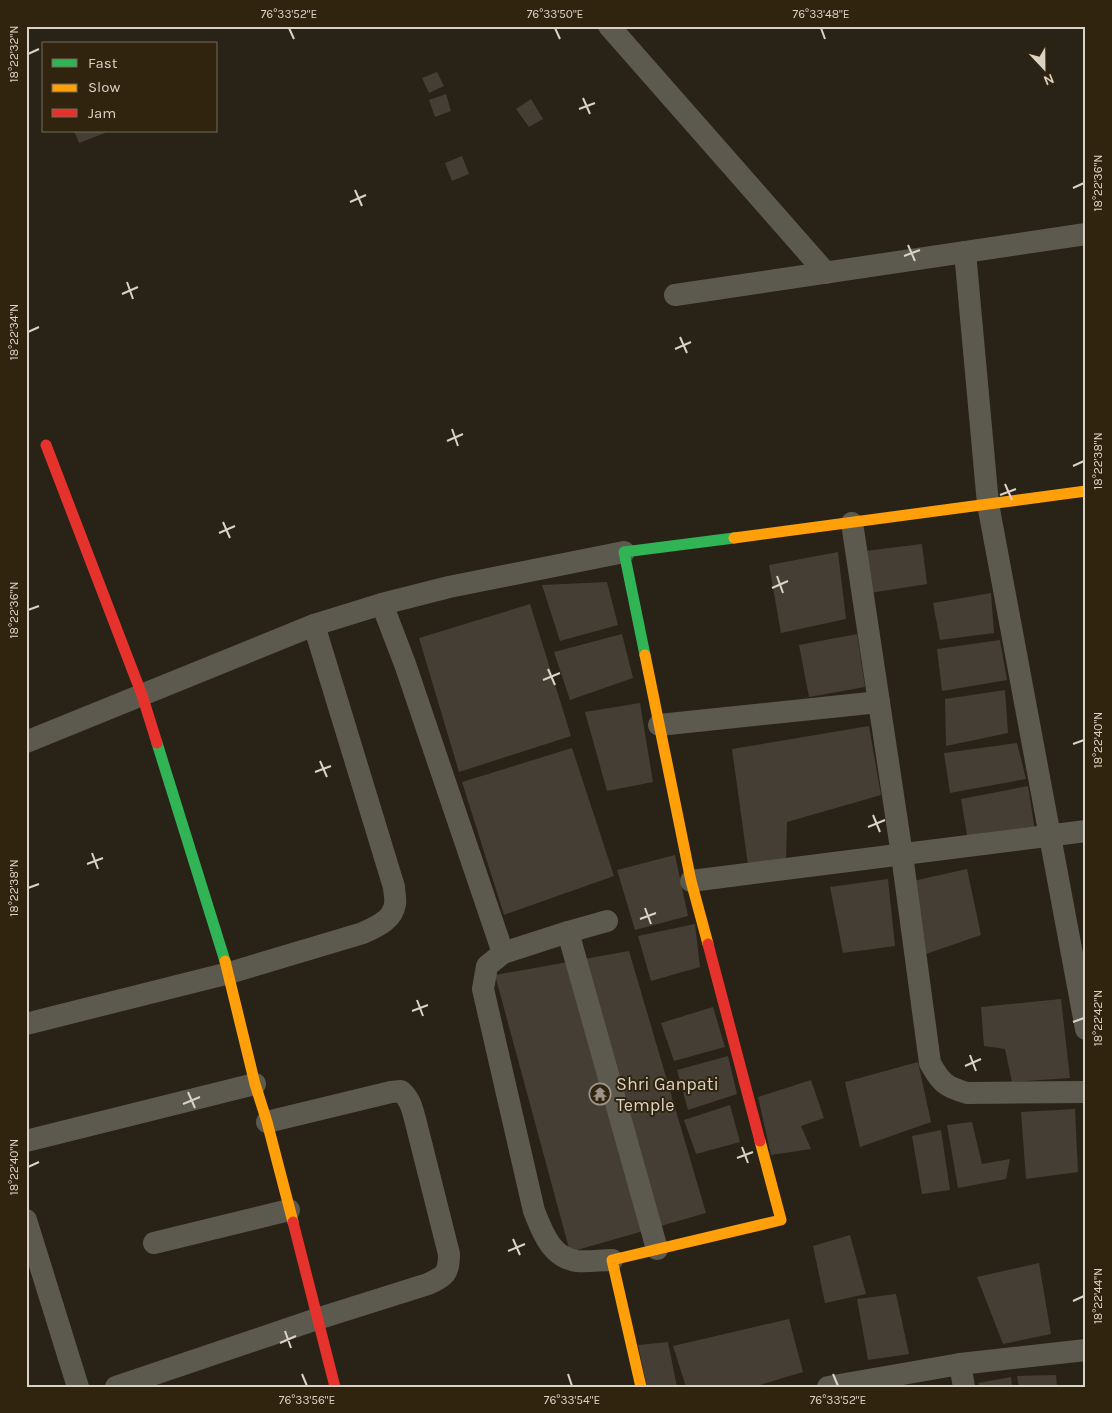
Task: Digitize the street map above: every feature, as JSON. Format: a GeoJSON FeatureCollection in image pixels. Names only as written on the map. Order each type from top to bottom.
{"type":"FeatureCollection","features":[{"type":"Feature","properties":{"kind":"street"},"geometry":{"type":"LineString","coordinates":[[609,26],[826,273]]}},
{"type":"Feature","properties":{"kind":"street"},"geometry":{"type":"LineString","coordinates":[[675,295],[1086,234]]}},
{"type":"Feature","properties":{"kind":"street"},"geometry":{"type":"LineString","coordinates":[[965,252],[988,504],[1086,1029]]}},
{"type":"Feature","properties":{"kind":"street"},"geometry":{"type":"LineString","coordinates":[[46,445],[142,695],[229,973],[255,1084],[267,1122],[335,1387]]}},
{"type":"Feature","properties":{"kind":"street"},"geometry":{"type":"LineString","coordinates":[[26,742],[314,625],[382,604],[449,587],[624,552],[1086,491]]}},
{"type":"Feature","properties":{"kind":"street"},"geometry":{"type":"LineString","coordinates":[[852,523],[902,855],[930,1063],[938,1079],[950,1088],[967,1093],[1086,1092]]}},
{"type":"Feature","properties":{"kind":"street"},"geometry":{"type":"LineString","coordinates":[[607,922],[503,952],[487,966],[483,989],[534,1211],[545,1238],[559,1255],[576,1261],[612,1260],[781,1220],[691,882],[624,552]]}},
{"type":"Feature","properties":{"kind":"street"},"geometry":{"type":"LineString","coordinates":[[382,604],[405,664],[503,952]]}},
{"type":"Feature","properties":{"kind":"street"},"geometry":{"type":"LineString","coordinates":[[26,1024],[229,973],[363,933],[380,925],[391,914],[395,904],[394,887],[314,625]]}},
{"type":"Feature","properties":{"kind":"street"},"geometry":{"type":"LineString","coordinates":[[659,725],[879,702]]}},
{"type":"Feature","properties":{"kind":"street"},"geometry":{"type":"LineString","coordinates":[[691,882],[1086,831]]}},
{"type":"Feature","properties":{"kind":"street"},"geometry":{"type":"LineString","coordinates":[[568,932],[657,1249]]}},
{"type":"Feature","properties":{"kind":"street"},"geometry":{"type":"LineString","coordinates":[[26,1141],[255,1084]]}},
{"type":"Feature","properties":{"kind":"street"},"geometry":{"type":"LineString","coordinates":[[116,1387],[317,1319],[428,1284],[444,1276],[449,1267],[449,1254],[416,1119],[411,1103],[401,1091],[390,1092],[267,1122]]}},
{"type":"Feature","properties":{"kind":"street"},"geometry":{"type":"LineString","coordinates":[[154,1243],[289,1210]]}},
{"type":"Feature","properties":{"kind":"street"},"geometry":{"type":"LineString","coordinates":[[26,1220],[78,1387]]}},
{"type":"Feature","properties":{"kind":"street"},"geometry":{"type":"LineString","coordinates":[[612,1260],[641,1387]]}},
{"type":"Feature","properties":{"kind":"street"},"geometry":{"type":"LineString","coordinates":[[828,1387],[960,1364],[1086,1350]]}},
{"type":"Feature","properties":{"kind":"street"},"geometry":{"type":"LineString","coordinates":[[960,1364],[964,1387]]}},
{"type":"Feature","properties":{"kind":"building"},"geometry":{"type":"Polygon","coordinates":[[[437,72],[444,86],[429,93],[422,78],[437,72]]]}},
{"type":"Feature","properties":{"kind":"building"},"geometry":{"type":"Polygon","coordinates":[[[446,94],[451,111],[435,117],[429,100],[446,94]]]}},
{"type":"Feature","properties":{"kind":"building"},"geometry":{"type":"Polygon","coordinates":[[[531,99],[543,119],[529,127],[516,109],[531,99]]]}},
{"type":"Feature","properties":{"kind":"building"},"geometry":{"type":"Polygon","coordinates":[[[74,132],[105,132],[105,133],[79,143],[74,132]]]}},
{"type":"Feature","properties":{"kind":"building"},"geometry":{"type":"Polygon","coordinates":[[[462,156],[469,174],[452,181],[445,163],[462,156]]]}},
{"type":"Feature","properties":{"kind":"building"},"geometry":{"type":"Polygon","coordinates":[[[922,544],[927,584],[870,593],[865,551],[922,544]]]}},
{"type":"Feature","properties":{"kind":"building"},"geometry":{"type":"Polygon","coordinates":[[[838,552],[846,619],[781,633],[769,565],[838,552]]]}},
{"type":"Feature","properties":{"kind":"building"},"geometry":{"type":"Polygon","coordinates":[[[607,582],[618,625],[560,641],[542,585],[607,582]]]}},
{"type":"Feature","properties":{"kind":"building"},"geometry":{"type":"Polygon","coordinates":[[[991,593],[994,633],[940,640],[933,603],[991,593]]]}},
{"type":"Feature","properties":{"kind":"building"},"geometry":{"type":"Polygon","coordinates":[[[530,604],[571,736],[459,772],[419,638],[530,604]]]}},
{"type":"Feature","properties":{"kind":"building"},"geometry":{"type":"Polygon","coordinates":[[[622,634],[633,678],[570,700],[554,652],[622,634]]]}},
{"type":"Feature","properties":{"kind":"building"},"geometry":{"type":"Polygon","coordinates":[[[857,634],[865,687],[809,697],[799,645],[857,634]]]}},
{"type":"Feature","properties":{"kind":"building"},"geometry":{"type":"Polygon","coordinates":[[[1000,640],[1007,680],[942,691],[937,649],[1000,640]]]}},
{"type":"Feature","properties":{"kind":"building"},"geometry":{"type":"Polygon","coordinates":[[[1005,690],[1008,733],[946,746],[945,699],[1005,690]]]}},
{"type":"Feature","properties":{"kind":"building"},"geometry":{"type":"Polygon","coordinates":[[[640,703],[653,782],[607,791],[585,712],[640,703]]]}},
{"type":"Feature","properties":{"kind":"building"},"geometry":{"type":"Polygon","coordinates":[[[869,726],[881,795],[787,822],[786,863],[748,865],[732,749],[869,726]]]}},
{"type":"Feature","properties":{"kind":"building"},"geometry":{"type":"Polygon","coordinates":[[[1017,743],[1026,779],[950,793],[944,753],[1017,743]]]}},
{"type":"Feature","properties":{"kind":"building"},"geometry":{"type":"Polygon","coordinates":[[[572,748],[614,876],[504,915],[462,782],[572,748]]]}},
{"type":"Feature","properties":{"kind":"building"},"geometry":{"type":"Polygon","coordinates":[[[1028,786],[1035,831],[968,841],[961,799],[1028,786]]]}},
{"type":"Feature","properties":{"kind":"building"},"geometry":{"type":"Polygon","coordinates":[[[675,855],[688,916],[635,930],[617,870],[675,855]]]}},
{"type":"Feature","properties":{"kind":"building"},"geometry":{"type":"Polygon","coordinates":[[[967,869],[981,935],[923,955],[913,881],[967,869]]]}},
{"type":"Feature","properties":{"kind":"building"},"geometry":{"type":"Polygon","coordinates":[[[888,879],[895,946],[843,953],[830,887],[888,879]]]}},
{"type":"Feature","properties":{"kind":"building"},"geometry":{"type":"Polygon","coordinates":[[[695,924],[700,967],[651,981],[638,936],[695,924]]]}},
{"type":"Feature","properties":{"kind":"building","name":"Shri Ganpati Temple"},"geometry":{"type":"Polygon","coordinates":[[[629,951],[706,1213],[570,1252],[495,975],[629,951]]]}},
{"type":"Feature","properties":{"kind":"building"},"geometry":{"type":"Polygon","coordinates":[[[1061,999],[1070,1078],[1012,1082],[1005,1049],[984,1046],[981,1007],[1061,999]]]}},
{"type":"Feature","properties":{"kind":"building"},"geometry":{"type":"Polygon","coordinates":[[[713,1007],[725,1047],[674,1061],[661,1023],[713,1007]]]}},
{"type":"Feature","properties":{"kind":"building"},"geometry":{"type":"Polygon","coordinates":[[[728,1056],[737,1094],[688,1110],[677,1070],[728,1056]]]}},
{"type":"Feature","properties":{"kind":"building"},"geometry":{"type":"Polygon","coordinates":[[[918,1062],[931,1122],[860,1147],[845,1082],[918,1062]]]}},
{"type":"Feature","properties":{"kind":"building"},"geometry":{"type":"Polygon","coordinates":[[[811,1080],[824,1118],[801,1126],[811,1149],[771,1155],[758,1097],[811,1080]]]}},
{"type":"Feature","properties":{"kind":"building"},"geometry":{"type":"Polygon","coordinates":[[[730,1105],[740,1142],[696,1154],[684,1120],[730,1105]]]}},
{"type":"Feature","properties":{"kind":"building"},"geometry":{"type":"Polygon","coordinates":[[[1075,1109],[1078,1172],[1026,1179],[1021,1112],[1075,1109]]]}},
{"type":"Feature","properties":{"kind":"building"},"geometry":{"type":"Polygon","coordinates":[[[972,1122],[982,1164],[1010,1159],[1006,1179],[958,1188],[947,1125],[972,1122]]]}},
{"type":"Feature","properties":{"kind":"building"},"geometry":{"type":"Polygon","coordinates":[[[941,1130],[950,1190],[922,1194],[912,1136],[941,1130]]]}},
{"type":"Feature","properties":{"kind":"building"},"geometry":{"type":"Polygon","coordinates":[[[850,1235],[866,1294],[825,1303],[813,1246],[850,1235]]]}},
{"type":"Feature","properties":{"kind":"building"},"geometry":{"type":"Polygon","coordinates":[[[1039,1263],[1051,1334],[1003,1344],[977,1277],[1039,1263]]]}},
{"type":"Feature","properties":{"kind":"building"},"geometry":{"type":"Polygon","coordinates":[[[896,1294],[909,1354],[868,1360],[857,1299],[896,1294]]]}},
{"type":"Feature","properties":{"kind":"building"},"geometry":{"type":"Polygon","coordinates":[[[789,1319],[803,1372],[753,1387],[686,1387],[673,1346],[789,1319]]]}},
{"type":"Feature","properties":{"kind":"building"},"geometry":{"type":"Polygon","coordinates":[[[668,1342],[677,1387],[647,1387],[638,1345],[668,1342]]]}},
{"type":"Feature","properties":{"kind":"building"},"geometry":{"type":"Polygon","coordinates":[[[1056,1375],[1057,1387],[1019,1387],[1017,1376],[1056,1375]]]}},
{"type":"Feature","properties":{"kind":"building"},"geometry":{"type":"Polygon","coordinates":[[[1011,1377],[1012,1387],[979,1387],[978,1383],[1011,1377]]]}},
{"type":"Feature","properties":{"kind":"traffic: fast"},"geometry":{"type":"LineString","coordinates":[[645,655],[624,552],[734,538]]}},
{"type":"Feature","properties":{"kind":"traffic: fast"},"geometry":{"type":"LineString","coordinates":[[157,743],[225,961]]}},
{"type":"Feature","properties":{"kind":"traffic: slow"},"geometry":{"type":"LineString","coordinates":[[734,538],[1086,491]]}},
{"type":"Feature","properties":{"kind":"traffic: slow"},"geometry":{"type":"LineString","coordinates":[[645,655],[691,881],[708,944]]}},
{"type":"Feature","properties":{"kind":"traffic: slow"},"geometry":{"type":"LineString","coordinates":[[225,961],[255,1084],[293,1222]]}},
{"type":"Feature","properties":{"kind":"traffic: slow"},"geometry":{"type":"LineString","coordinates":[[641,1387],[612,1260],[781,1220],[760,1141]]}},
{"type":"Feature","properties":{"kind":"traffic: jam"},"geometry":{"type":"LineString","coordinates":[[46,445],[142,695],[157,743]]}},
{"type":"Feature","properties":{"kind":"traffic: jam"},"geometry":{"type":"LineString","coordinates":[[708,944],[760,1141]]}},
{"type":"Feature","properties":{"kind":"traffic: jam"},"geometry":{"type":"LineString","coordinates":[[293,1222],[335,1387]]}},
{"type":"Feature","properties":{"kind":"place","name":"Shri Ganpati Temple"},"geometry":{"type":"Point","coordinates":[600,1094]}}]}
